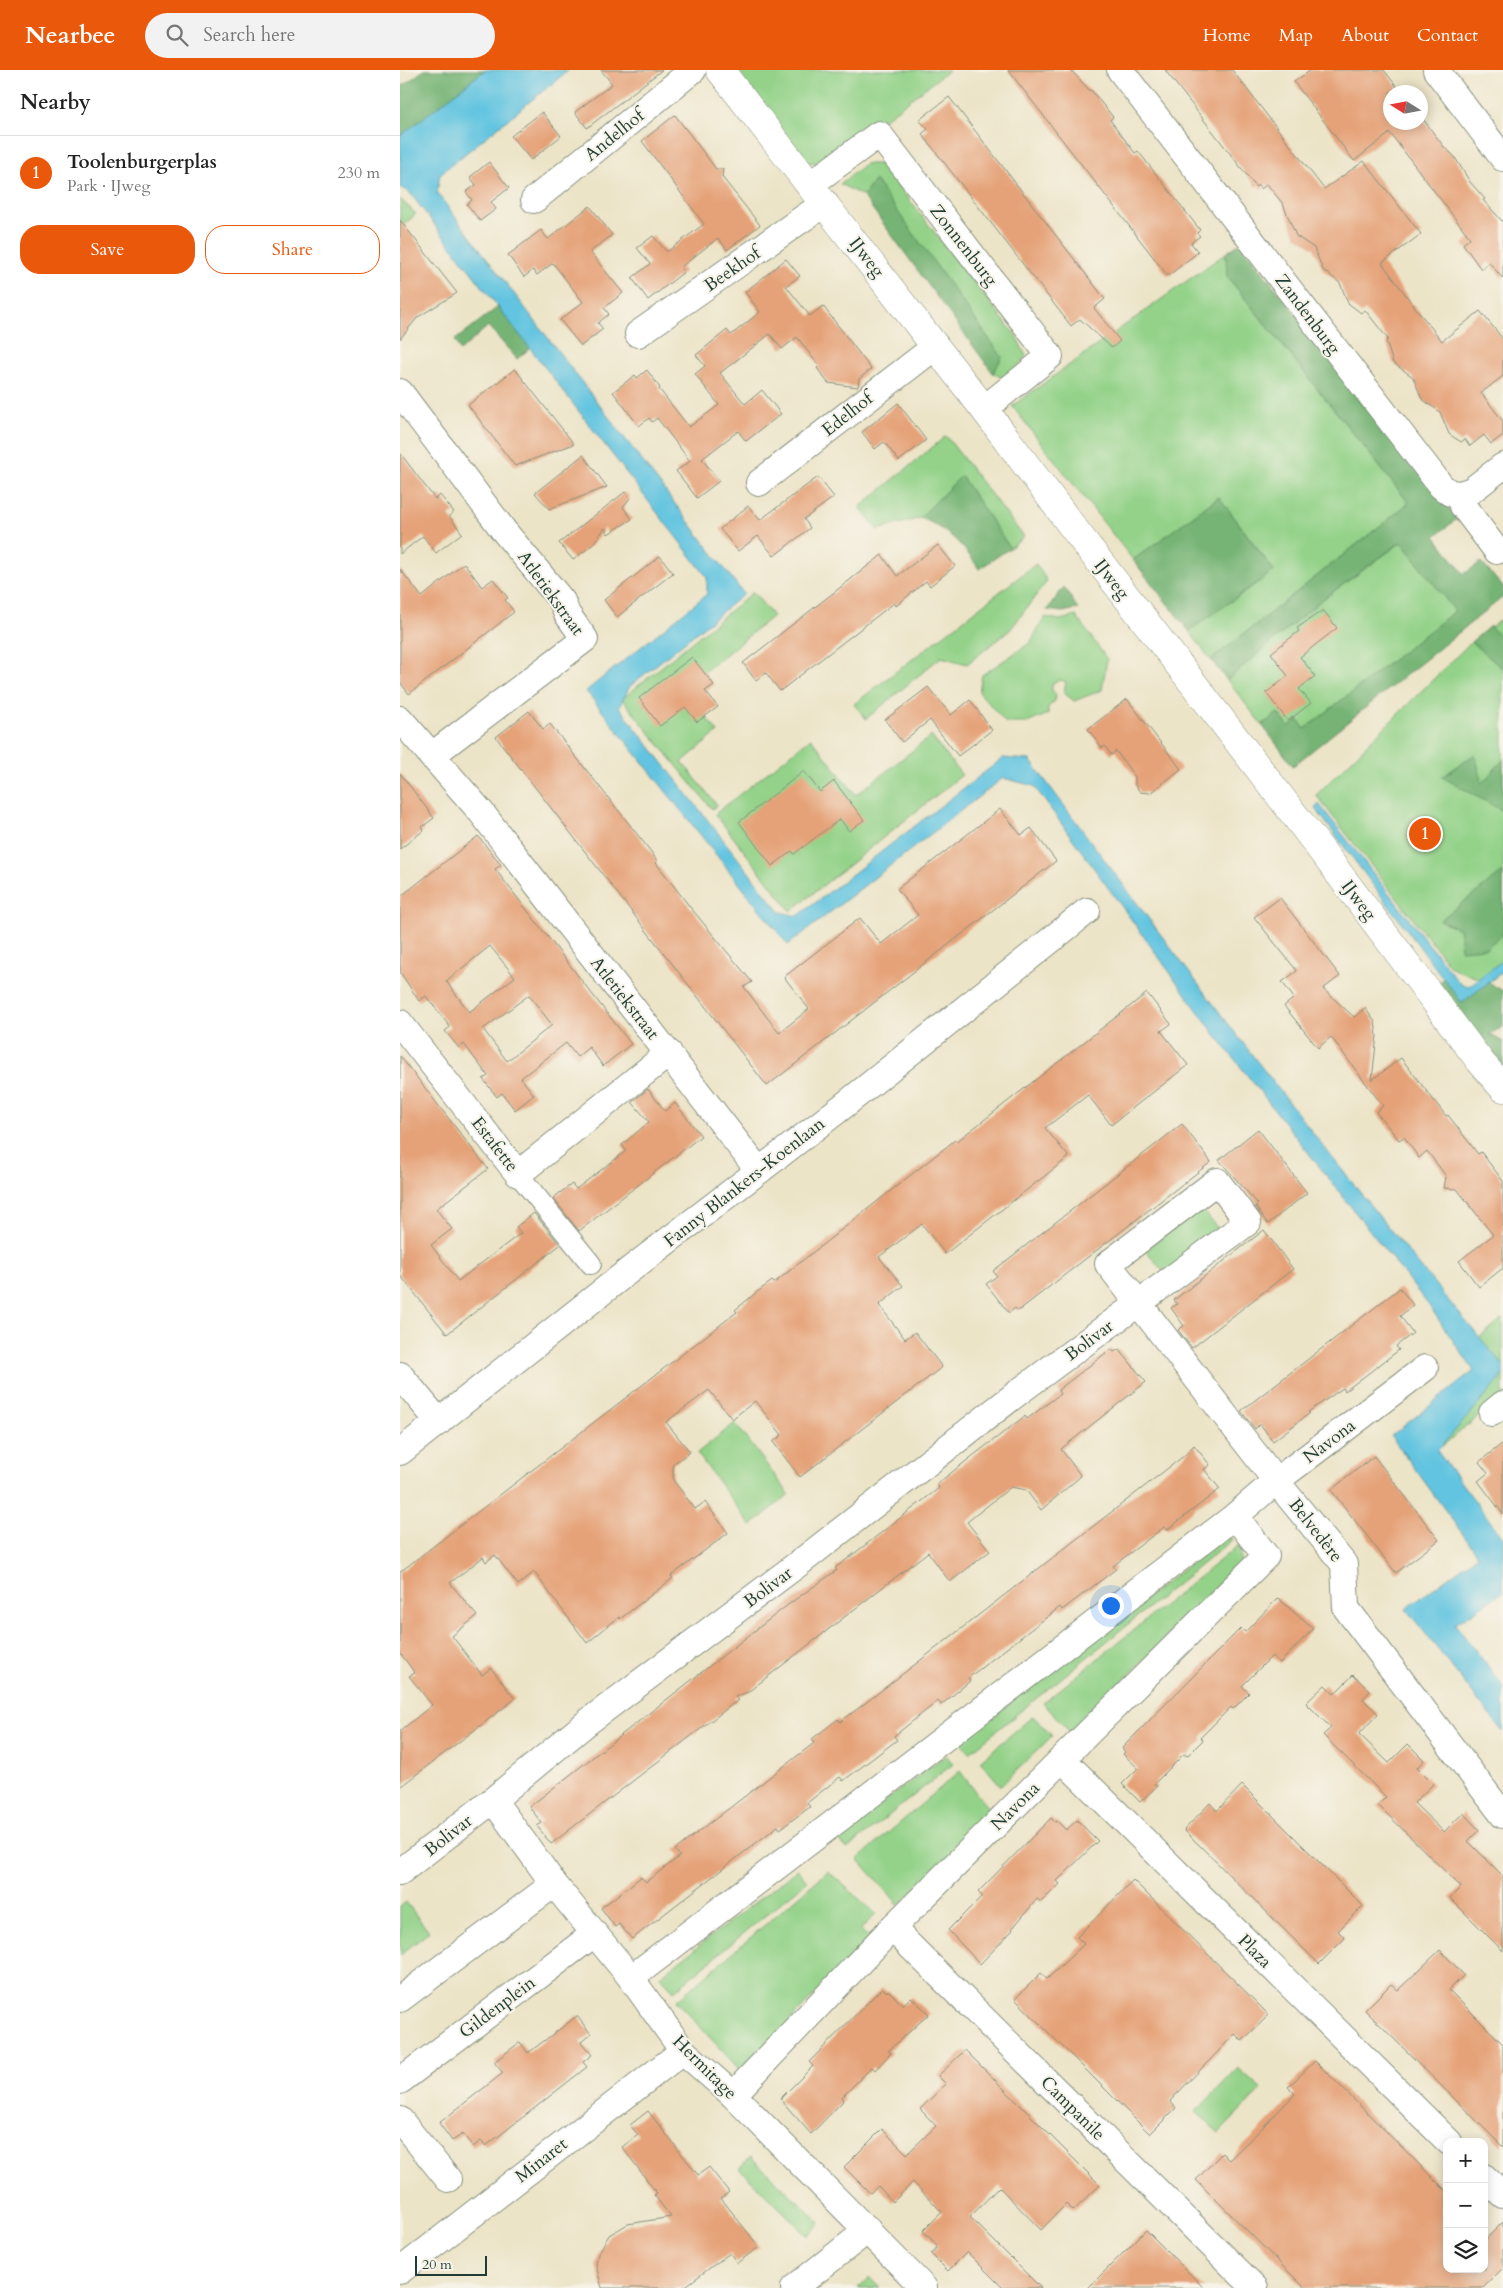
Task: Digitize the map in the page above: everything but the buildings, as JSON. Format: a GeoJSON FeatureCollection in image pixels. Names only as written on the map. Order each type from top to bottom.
{"type":"FeatureCollection","features":[{"type":"Feature","properties":{"kind":"street","name":"Andelhof"},"geometry":{"type":"LineString","coordinates":[[534,200],[693,70]]}},
{"type":"Feature","properties":{"kind":"street","name":"IJweg"},"geometry":{"type":"LineString","coordinates":[[720,70],[936,346],[1074,530],[1303,826],[1480,1061],[1503,1088]]}},
{"type":"Feature","properties":{"kind":"street","name":"Zandenburg"},"geometry":{"type":"LineString","coordinates":[[1120,70],[1441,486],[1450,492],[1460,494]]}},
{"type":"Feature","properties":{"kind":"street"},"geometry":{"type":"LineString","coordinates":[[1436,70],[1503,158]]}},
{"type":"Feature","properties":{"kind":"street","name":"Zonnenburg"},"geometry":{"type":"LineString","coordinates":[[818,194],[879,134],[1050,356],[984,409]]}},
{"type":"Feature","properties":{"kind":"street","name":"Beekhof"},"geometry":{"type":"LineString","coordinates":[[638,334],[818,194]]}},
{"type":"Feature","properties":{"kind":"street","name":"Edelhof"},"geometry":{"type":"LineString","coordinates":[[759,483],[936,346]]}},
{"type":"Feature","properties":{"kind":"street","name":"Atletiekstraat"},"geometry":{"type":"LineString","coordinates":[[400,392],[504,530],[562,601],[567,614],[585,639],[431,756]]}},
{"type":"Feature","properties":{"kind":"street"},"geometry":{"type":"LineString","coordinates":[[1497,551],[1463,506],[1460,494],[1472,490],[1503,466]]}},
{"type":"Feature","properties":{"kind":"street","name":"Atletiekstraat"},"geometry":{"type":"LineString","coordinates":[[400,719],[480,812],[759,1172]]}},
{"type":"Feature","properties":{"kind":"street","name":"Fanny Blankers-Koenlaan"},"geometry":{"type":"LineString","coordinates":[[400,1452],[631,1269],[759,1172],[1088,911]]}},
{"type":"Feature","properties":{"kind":"street","name":"Estafette"},"geometry":{"type":"LineString","coordinates":[[400,1024],[518,1174],[592,1264]]}},
{"type":"Feature","properties":{"kind":"street","name":"Atletiekstraat"},"geometry":{"type":"LineString","coordinates":[[518,1174],[668,1053]]}},
{"type":"Feature","properties":{"kind":"street","name":"Bolivar"},"geometry":{"type":"LineString","coordinates":[[400,1872],[493,1800],[589,1721],[802,1561],[1020,1391],[1138,1304],[1248,1222],[1217,1181],[1108,1264],[1138,1304]]}},
{"type":"Feature","properties":{"kind":"street","name":"Belvedère"},"geometry":{"type":"LineString","coordinates":[[1138,1304],[1276,1481],[1344,1564],[1346,1608],[1503,1815]]}},
{"type":"Feature","properties":{"kind":"street","name":"Navona"},"geometry":{"type":"LineString","coordinates":[[631,1978],[1235,1516],[1276,1481],[1425,1368]]}},
{"type":"Feature","properties":{"kind":"street"},"geometry":{"type":"LineString","coordinates":[[400,1375],[414,1395],[440,1422]]}},
{"type":"Feature","properties":{"kind":"street","name":"Navona"},"geometry":{"type":"LineString","coordinates":[[733,2096],[892,1928],[1266,1556],[1235,1516]]}},
{"type":"Feature","properties":{"kind":"street","name":"Plaza"},"geometry":{"type":"LineString","coordinates":[[1062,1759],[1445,2138]]}},
{"type":"Feature","properties":{"kind":"street","name":"Hermitage"},"geometry":{"type":"LineString","coordinates":[[493,1800],[554,1884],[631,1978],[683,2051],[733,2096],[924,2288]]}},
{"type":"Feature","properties":{"kind":"street"},"geometry":{"type":"LineString","coordinates":[[400,1999],[554,1884]]}},
{"type":"Feature","properties":{"kind":"street","name":"Campanile"},"geometry":{"type":"LineString","coordinates":[[892,1928],[1255,2288]]}},
{"type":"Feature","properties":{"kind":"street","name":"Gildenplein"},"geometry":{"type":"LineString","coordinates":[[400,2081],[594,1934]]}},
{"type":"Feature","properties":{"kind":"street","name":"Minaret"},"geometry":{"type":"LineString","coordinates":[[400,2271],[683,2051]]}},
{"type":"Feature","properties":{"kind":"street"},"geometry":{"type":"LineString","coordinates":[[400,2120],[448,2179]]}},
{"type":"Feature","properties":{"kind":"street"},"geometry":{"type":"LineString","coordinates":[[1488,2181],[1503,2195]]}},
{"type":"Feature","properties":{"kind":"street"},"geometry":{"type":"LineString","coordinates":[[794,2288],[868,2230]]}},
{"type":"Feature","properties":{"kind":"green space"},"geometry":{"type":"Polygon","coordinates":[[[424,70],[484,70],[400,139],[400,88],[424,70]]]}},
{"type":"Feature","properties":{"kind":"green space"},"geometry":{"type":"Polygon","coordinates":[[[733,70],[949,70],[828,162],[805,163],[733,70]]]}},
{"type":"Feature","properties":{"kind":"green space"},"geometry":{"type":"Polygon","coordinates":[[[865,164],[881,164],[1016,336],[1026,356],[1006,380],[993,373],[1002,357],[875,181],[863,196],[840,184],[865,164]]]}},
{"type":"Feature","properties":{"kind":"green space"},"geometry":{"type":"Polygon","coordinates":[[[875,180],[1002,357],[993,373],[863,196],[875,180]]]}},
{"type":"Feature","properties":{"kind":"green space"},"geometry":{"type":"Polygon","coordinates":[[[400,199],[416,214],[400,228],[400,199]]]}},
{"type":"Feature","properties":{"kind":"green space"},"geometry":{"type":"Polygon","coordinates":[[[1240,243],[1457,519],[1435,536],[1464,574],[1481,562],[1503,587],[1503,597],[1293,766],[1262,725],[1278,713],[1289,727],[1298,720],[1305,729],[1455,611],[1401,542],[1319,602],[1227,680],[1211,660],[1409,503],[1227,276],[1226,253],[1240,243]]]}},
{"type":"Feature","properties":{"kind":"green space"},"geometry":{"type":"Polygon","coordinates":[[[1226,253],[1227,276],[1409,503],[1211,660],[1189,631],[1274,571],[1219,497],[1133,560],[1012,406],[1226,253]]]}},
{"type":"Feature","properties":{"kind":"green space"},"geometry":{"type":"Polygon","coordinates":[[[498,307],[530,348],[517,359],[488,326],[460,351],[455,340],[498,307]]]}},
{"type":"Feature","properties":{"kind":"green space"},"geometry":{"type":"Polygon","coordinates":[[[946,436],[1024,537],[1010,548],[961,476],[920,518],[878,530],[860,507],[946,436]]]}},
{"type":"Feature","properties":{"kind":"green space"},"geometry":{"type":"Polygon","coordinates":[[[961,476],[1010,548],[979,569],[954,538],[920,518],[961,476]]]}},
{"type":"Feature","properties":{"kind":"green space"},"geometry":{"type":"Polygon","coordinates":[[[1219,497],[1274,571],[1189,631],[1133,560],[1219,497]]]}},
{"type":"Feature","properties":{"kind":"green space"},"geometry":{"type":"Polygon","coordinates":[[[1402,542],[1455,611],[1305,729],[1289,727],[1278,713],[1262,725],[1227,680],[1319,602],[1402,542]]]}},
{"type":"Feature","properties":{"kind":"green space"},"geometry":{"type":"Polygon","coordinates":[[[1036,564],[1047,581],[1010,630],[967,664],[941,657],[866,719],[854,704],[1036,564]]]}},
{"type":"Feature","properties":{"kind":"green space"},"geometry":{"type":"Polygon","coordinates":[[[1064,587],[1078,609],[1062,612],[1047,610],[1064,587]]]}},
{"type":"Feature","properties":{"kind":"green space"},"geometry":{"type":"Polygon","coordinates":[[[753,592],[773,616],[683,689],[718,732],[682,762],[717,805],[712,809],[622,699],[753,592]]]}},
{"type":"Feature","properties":{"kind":"green space"},"geometry":{"type":"Polygon","coordinates":[[[1076,616],[1107,659],[1102,690],[1074,701],[1064,693],[1066,682],[1062,680],[1057,681],[1052,684],[1052,690],[1056,695],[1055,701],[1048,707],[1048,714],[1027,723],[1006,723],[979,692],[982,675],[1030,643],[1045,617],[1060,620],[1076,616]]]}},
{"type":"Feature","properties":{"kind":"green space"},"geometry":{"type":"Polygon","coordinates":[[[1503,618],[1503,971],[1488,982],[1450,966],[1316,795],[1471,642],[1503,618]]]}},
{"type":"Feature","properties":{"kind":"green space"},"geometry":{"type":"Polygon","coordinates":[[[1490,626],[1503,640],[1503,669],[1471,642],[1490,626]]]}},
{"type":"Feature","properties":{"kind":"green space"},"geometry":{"type":"Polygon","coordinates":[[[931,736],[962,775],[791,911],[715,814],[811,738],[856,795],[931,736]]]}},
{"type":"Feature","properties":{"kind":"green space"},"geometry":{"type":"Polygon","coordinates":[[[1475,754],[1482,783],[1503,760],[1503,811],[1442,777],[1475,754]]]}},
{"type":"Feature","properties":{"kind":"green space"},"geometry":{"type":"Polygon","coordinates":[[[1503,872],[1503,934],[1486,948],[1461,950],[1459,929],[1440,920],[1503,872]]]}},
{"type":"Feature","properties":{"kind":"green space"},"geometry":{"type":"Polygon","coordinates":[[[1443,978],[1462,1003],[1488,982],[1503,991],[1503,1027],[1489,1034],[1503,1042],[1503,1065],[1500,1064],[1438,985],[1443,978]]]}},
{"type":"Feature","properties":{"kind":"green space"},"geometry":{"type":"Polygon","coordinates":[[[1201,1208],[1223,1235],[1166,1275],[1145,1249],[1201,1208]]]}},
{"type":"Feature","properties":{"kind":"green space"},"geometry":{"type":"Polygon","coordinates":[[[1503,1318],[1503,1365],[1479,1338],[1503,1318]]]}},
{"type":"Feature","properties":{"kind":"green space"},"geometry":{"type":"Polygon","coordinates":[[[1503,1373],[1503,1397],[1436,1451],[1503,1373]]]}},
{"type":"Feature","properties":{"kind":"green space"},"geometry":{"type":"Polygon","coordinates":[[[735,1423],[789,1494],[751,1526],[697,1453],[735,1423]]]}},
{"type":"Feature","properties":{"kind":"green space"},"geometry":{"type":"Polygon","coordinates":[[[1225,1537],[1233,1539],[969,1753],[960,1742],[1225,1537]]]}},
{"type":"Feature","properties":{"kind":"green space"},"geometry":{"type":"Polygon","coordinates":[[[1240,1544],[1241,1562],[1071,1733],[1043,1703],[1240,1544]]]}},
{"type":"Feature","properties":{"kind":"green space"},"geometry":{"type":"Polygon","coordinates":[[[1033,1716],[1052,1736],[1001,1786],[980,1761],[1033,1716]]]}},
{"type":"Feature","properties":{"kind":"green space"},"geometry":{"type":"Polygon","coordinates":[[[946,1755],[953,1764],[847,1849],[837,1837],[946,1755]]]}},
{"type":"Feature","properties":{"kind":"green space"},"geometry":{"type":"Polygon","coordinates":[[[960,1771],[992,1814],[899,1905],[858,1859],[960,1771]]]}},
{"type":"Feature","properties":{"kind":"green space"},"geometry":{"type":"Polygon","coordinates":[[[798,1869],[807,1881],[674,1991],[660,1976],[798,1869]]]}},
{"type":"Feature","properties":{"kind":"green space"},"geometry":{"type":"Polygon","coordinates":[[[828,1871],[876,1914],[860,1930],[870,1938],[741,2071],[676,2001],[828,1871]]]}},
{"type":"Feature","properties":{"kind":"green space"},"geometry":{"type":"Polygon","coordinates":[[[406,1902],[429,1932],[400,1955],[400,1907],[406,1902]]]}},
{"type":"Feature","properties":{"kind":"green space"},"geometry":{"type":"Polygon","coordinates":[[[1238,2068],[1262,2089],[1219,2133],[1196,2112],[1238,2068]]]}},
{"type":"Feature","properties":{"kind":"green space"},"geometry":{"type":"Polygon","coordinates":[[[751,2157],[820,2223],[808,2236],[739,2168],[751,2157]]]}},
{"type":"Feature","properties":{"kind":"green space"},"geometry":{"type":"Polygon","coordinates":[[[869,2277],[880,2288],[858,2288],[869,2277]]]}},
{"type":"Feature","properties":{"kind":"water"},"geometry":{"type":"Polygon","coordinates":[[[485,70],[569,70],[440,174],[437,193],[744,594],[630,686],[619,707],[780,912],[798,916],[1003,758],[1030,760],[1261,1067],[1380,1217],[1503,1365],[1503,1374],[1499,1381],[1437,1451],[1503,1538],[1503,1592],[1455,1624],[1503,1686],[1503,1732],[1406,1609],[1478,1555],[1391,1436],[1474,1371],[1430,1307],[1214,1033],[1034,786],[1003,778],[788,945],[586,691],[707,594],[707,577],[410,193],[400,187],[400,136],[485,70]]]}},
{"type":"Feature","properties":{"kind":"water"},"geometry":{"type":"Polygon","coordinates":[[[1319,804],[1460,984],[1469,986],[1503,960],[1503,971],[1462,1003],[1315,808],[1319,804]]]}},
{"type":"Feature","properties":{"kind":"place","name":"Toolenburgerplas"},"geometry":{"type":"Point","coordinates":[1425,834]}}]}
